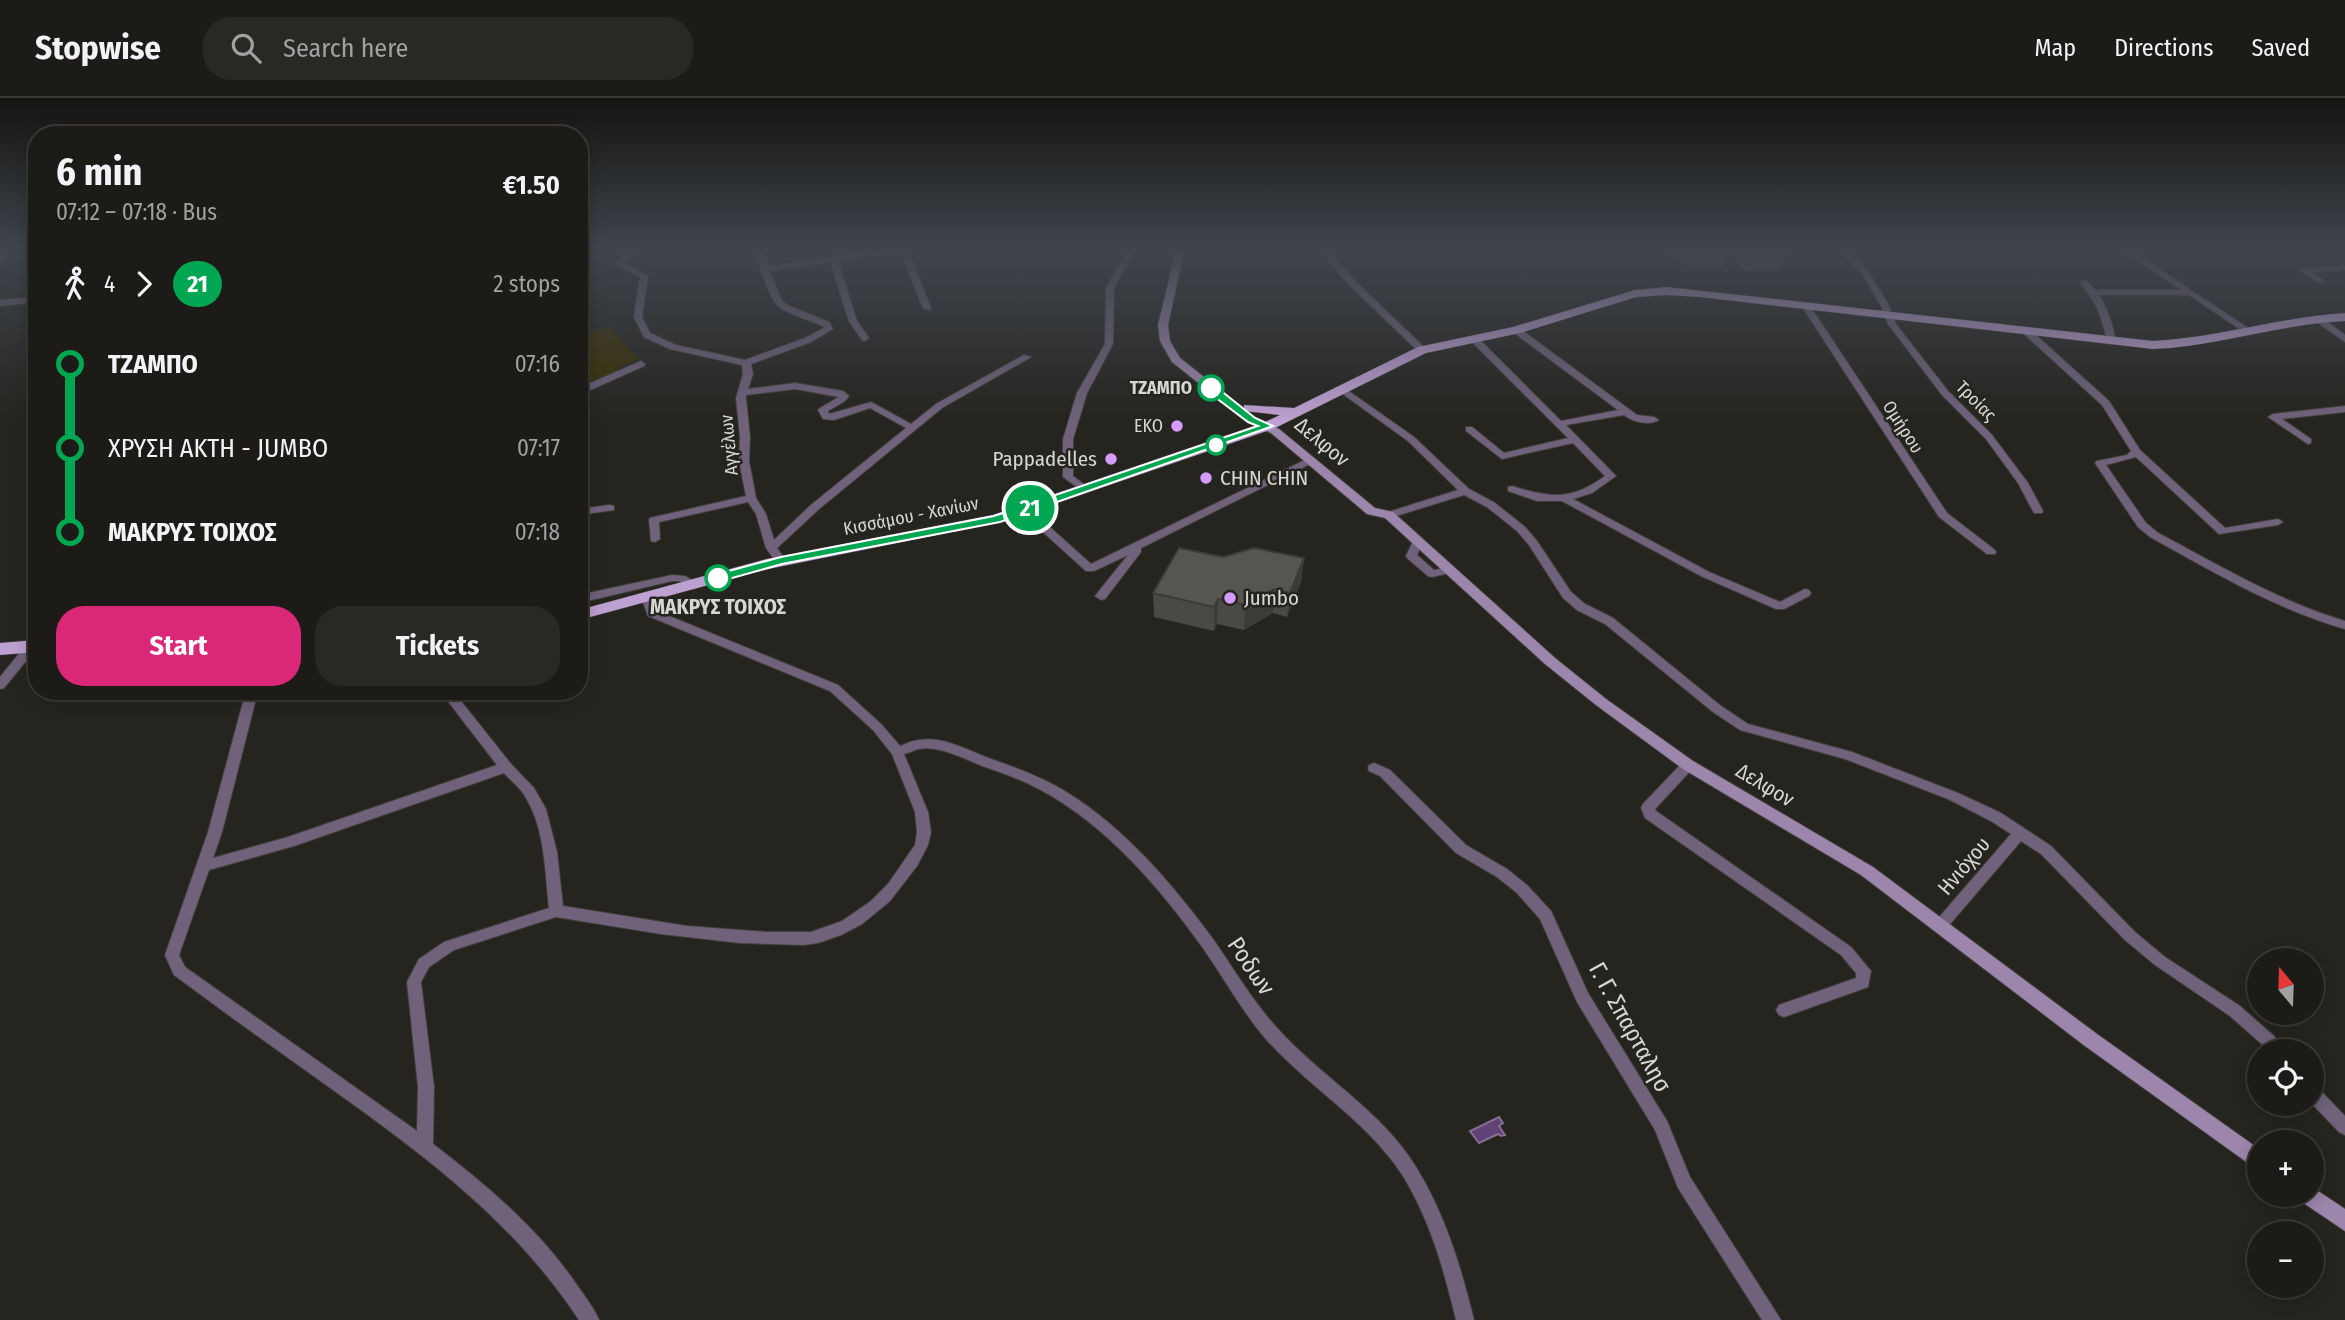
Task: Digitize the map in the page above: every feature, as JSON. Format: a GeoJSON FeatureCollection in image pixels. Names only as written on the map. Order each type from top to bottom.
{"type":"FeatureCollection","features":[{"type":"Feature","properties":{"kind":"main road"},"geometry":{"type":"LineString","coordinates":[[1167,308],[1163,325],[1164,337],[1183,368],[1252,420],[1268,426]]}},
{"type":"Feature","properties":{"kind":"main road","name":"Κισσάμου - Χανίων"},"geometry":{"type":"LineString","coordinates":[[588,613],[781,561],[972,525],[1010,515],[1038,514],[1085,490],[1301,412],[1422,350],[1516,330],[1592,308]]}},
{"type":"Feature","properties":{"kind":"main road","name":"Κισσάμου - Χανίων"},"geometry":{"type":"LineString","coordinates":[[1828,308],[2112,342],[2172,345],[2317,318],[2345,317]]}},
{"type":"Feature","properties":{"kind":"main road"},"geometry":{"type":"LineString","coordinates":[[1222,396],[1265,416],[1268,426]]}},
{"type":"Feature","properties":{"kind":"main road"},"geometry":{"type":"LineString","coordinates":[[1249,408],[1301,412]]}},
{"type":"Feature","properties":{"kind":"main road","name":"Δελφον"},"geometry":{"type":"LineString","coordinates":[[1268,426],[1371,511],[1395,513],[1418,541],[1550,661],[1601,702],[1689,765],[1867,872],[2091,1040],[2247,1151]]}},
{"type":"Feature","properties":{"kind":"main road"},"geometry":{"type":"LineString","coordinates":[[0,649],[28,647]]}},
{"type":"Feature","properties":{"kind":"main road"},"geometry":{"type":"LineString","coordinates":[[2324,1206],[2345,1221]]}},
{"type":"Feature","properties":{"kind":"street"},"geometry":{"type":"LineString","coordinates":[[639,308],[638,317],[646,335],[673,347],[746,363],[808,340],[829,329],[826,324],[787,308]]}},
{"type":"Feature","properties":{"kind":"street"},"geometry":{"type":"LineString","coordinates":[[849,308],[853,321],[865,338]]}},
{"type":"Feature","properties":{"kind":"street"},"geometry":{"type":"LineString","coordinates":[[1085,490],[1068,477],[1068,439],[1082,393],[1108,344],[1109,308]]}},
{"type":"Feature","properties":{"kind":"street"},"geometry":{"type":"LineString","coordinates":[[1378,308],[1422,350]]}},
{"type":"Feature","properties":{"kind":"street","name":"Ομήρου"},"geometry":{"type":"LineString","coordinates":[[1807,308],[1942,515],[1991,552]]}},
{"type":"Feature","properties":{"kind":"street","name":"Τροίας"},"geometry":{"type":"LineString","coordinates":[[1885,308],[1887,316],[1945,393],[1989,437],[2023,483],[2038,511]]}},
{"type":"Feature","properties":{"kind":"street"},"geometry":{"type":"LineString","coordinates":[[2103,308],[2112,342]]}},
{"type":"Feature","properties":{"kind":"street"},"geometry":{"type":"LineString","coordinates":[[2214,308],[2250,331]]}},
{"type":"Feature","properties":{"kind":"street"},"geometry":{"type":"LineString","coordinates":[[2317,318],[2345,339]]}},
{"type":"Feature","properties":{"kind":"street"},"geometry":{"type":"LineString","coordinates":[[1516,330],[1634,418],[1654,420]]}},
{"type":"Feature","properties":{"kind":"street"},"geometry":{"type":"LineString","coordinates":[[2025,330],[2106,403],[2136,452],[2223,532],[2278,522]]}},
{"type":"Feature","properties":{"kind":"street"},"geometry":{"type":"LineString","coordinates":[[1474,339],[1611,476],[1564,498],[1547,501],[1527,497],[1512,489]]}},
{"type":"Feature","properties":{"kind":"street"},"geometry":{"type":"LineString","coordinates":[[771,548],[815,507],[939,406],[1027,357]]}},
{"type":"Feature","properties":{"kind":"street","name":"Αγγέλων"},"geometry":{"type":"LineString","coordinates":[[746,363],[748,374],[742,393],[744,461],[751,498],[761,514],[771,548],[781,561]]}},
{"type":"Feature","properties":{"kind":"street"},"geometry":{"type":"LineString","coordinates":[[588,388],[641,364]]}},
{"type":"Feature","properties":{"kind":"street"},"geometry":{"type":"LineString","coordinates":[[742,393],[795,386],[842,394],[842,399],[823,410],[826,417],[871,405],[912,428]]}},
{"type":"Feature","properties":{"kind":"street"},"geometry":{"type":"LineString","coordinates":[[1343,390],[1411,439],[1465,491],[1491,505],[1521,529],[1567,595],[1581,607],[1609,621],[1686,685],[1744,727],[1848,755],[1953,796],[1996,817],[2046,850],[2140,944],[2183,978],[2235,1011],[2267,1039]]}},
{"type":"Feature","properties":{"kind":"street"},"geometry":{"type":"LineString","coordinates":[[2308,441],[2273,417],[2345,409]]}},
{"type":"Feature","properties":{"kind":"street"},"geometry":{"type":"LineString","coordinates":[[1558,424],[1625,412]]}},
{"type":"Feature","properties":{"kind":"street"},"geometry":{"type":"LineString","coordinates":[[1469,429],[1502,456],[1573,440]]}},
{"type":"Feature","properties":{"kind":"street"},"geometry":{"type":"LineString","coordinates":[[2136,452],[2130,457],[2100,463],[2142,525],[2154,535],[2279,601],[2308,614],[2345,625]]}},
{"type":"Feature","properties":{"kind":"street"},"geometry":{"type":"LineString","coordinates":[[1038,514],[1090,569],[1309,461]]}},
{"type":"Feature","properties":{"kind":"street"},"geometry":{"type":"LineString","coordinates":[[1395,513],[1465,491]]}},
{"type":"Feature","properties":{"kind":"street"},"geometry":{"type":"LineString","coordinates":[[655,539],[654,520],[751,498]]}},
{"type":"Feature","properties":{"kind":"street"},"geometry":{"type":"LineString","coordinates":[[1564,498],[1705,573],[1780,606],[1805,593]]}},
{"type":"Feature","properties":{"kind":"street"},"geometry":{"type":"LineString","coordinates":[[588,511],[610,508]]}},
{"type":"Feature","properties":{"kind":"street"},"geometry":{"type":"LineString","coordinates":[[1101,596],[1140,546]]}},
{"type":"Feature","properties":{"kind":"street"},"geometry":{"type":"LineString","coordinates":[[588,597],[672,578],[681,578],[694,585]]}},
{"type":"Feature","properties":{"kind":"street"},"geometry":{"type":"LineString","coordinates":[[425,1145],[426,1087],[414,982],[424,963],[449,946],[556,911],[620,923],[688,931],[797,939],[825,935],[855,922],[893,887],[921,849],[925,831],[922,816],[899,751],[877,727],[834,688],[652,613],[647,597]]}},
{"type":"Feature","properties":{"kind":"street"},"geometry":{"type":"LineString","coordinates":[[0,685],[28,653]]}},
{"type":"Feature","properties":{"kind":"street"},"geometry":{"type":"LineString","coordinates":[[250,700],[215,832],[173,955],[179,971],[425,1145],[520,1231],[574,1293],[590,1320]]}},
{"type":"Feature","properties":{"kind":"street"},"geometry":{"type":"LineString","coordinates":[[453,700],[506,767],[530,791],[539,809],[550,852],[556,911]]}},
{"type":"Feature","properties":{"kind":"street","name":"Ροδων"},"geometry":{"type":"LineString","coordinates":[[899,751],[920,744],[939,745],[1043,785],[1096,821],[1154,877],[1200,932],[1243,998],[1271,1033],[1378,1132],[1404,1164],[1435,1223],[1460,1292],[1465,1320]]}},
{"type":"Feature","properties":{"kind":"street"},"geometry":{"type":"LineString","coordinates":[[1689,765],[1648,808],[1650,814],[1846,951],[1864,971],[1863,982],[1784,1010]]}},
{"type":"Feature","properties":{"kind":"street"},"geometry":{"type":"LineString","coordinates":[[203,866],[289,842],[506,767]]}},
{"type":"Feature","properties":{"kind":"street","name":"Γ. Γ. Σπαρταλησ"},"geometry":{"type":"LineString","coordinates":[[1374,768],[1385,773],[1461,849],[1502,873],[1522,889],[1546,915],[1582,998],[1661,1126],[1685,1181],[1772,1320]]}},
{"type":"Feature","properties":{"kind":"street","name":"Ηνιόχου"},"geometry":{"type":"LineString","coordinates":[[1940,926],[2020,833]]}},
{"type":"Feature","properties":{"kind":"street"},"geometry":{"type":"LineString","coordinates":[[2324,1105],[2345,1127]]}},
{"type":"Feature","properties":{"kind":"shaded area"},"geometry":{"type":"Polygon","coordinates":[[[609,327],[639,359],[619,367],[623,372],[588,388],[588,332],[609,327]]]}},
{"type":"Feature","properties":{"kind":"shaded area"},"geometry":{"type":"Polygon","coordinates":[[[1499,1117],[1503,1123],[1499,1126],[1505,1135],[1498,1134],[1479,1143],[1470,1131],[1499,1117]]]}},
{"type":"Feature","properties":{"kind":"building"},"geometry":{"type":"Polygon","coordinates":[[[1179,548],[1223,557],[1254,548],[1304,558],[1290,593],[1274,589],[1245,605],[1218,599],[1214,607],[1153,593],[1179,548]]]}},
{"type":"Feature","properties":{"kind":"bus line","name":"21"},"geometry":{"type":"LineString","coordinates":[[718,578],[781,561],[996,519],[1268,426],[1252,420],[1211,388]]}},
{"type":"Feature","properties":{"kind":"place","name":"ΤΖΑΜΠΟ"},"geometry":{"type":"Point","coordinates":[1211,388]}},
{"type":"Feature","properties":{"kind":"place","name":"EKO"},"geometry":{"type":"Point","coordinates":[1177,426]}},
{"type":"Feature","properties":{"kind":"place","name":"Pappadelles"},"geometry":{"type":"Point","coordinates":[1111,459]}},
{"type":"Feature","properties":{"kind":"place","name":"CHIN CHIN"},"geometry":{"type":"Point","coordinates":[1206,478]}},
{"type":"Feature","properties":{"kind":"place","name":"ΜΑΚΡΥΣ ΤΟΙΧΟΣ"},"geometry":{"type":"Point","coordinates":[718,578]}},
{"type":"Feature","properties":{"kind":"place","name":"Jumbo"},"geometry":{"type":"Point","coordinates":[1230,598]}}]}
